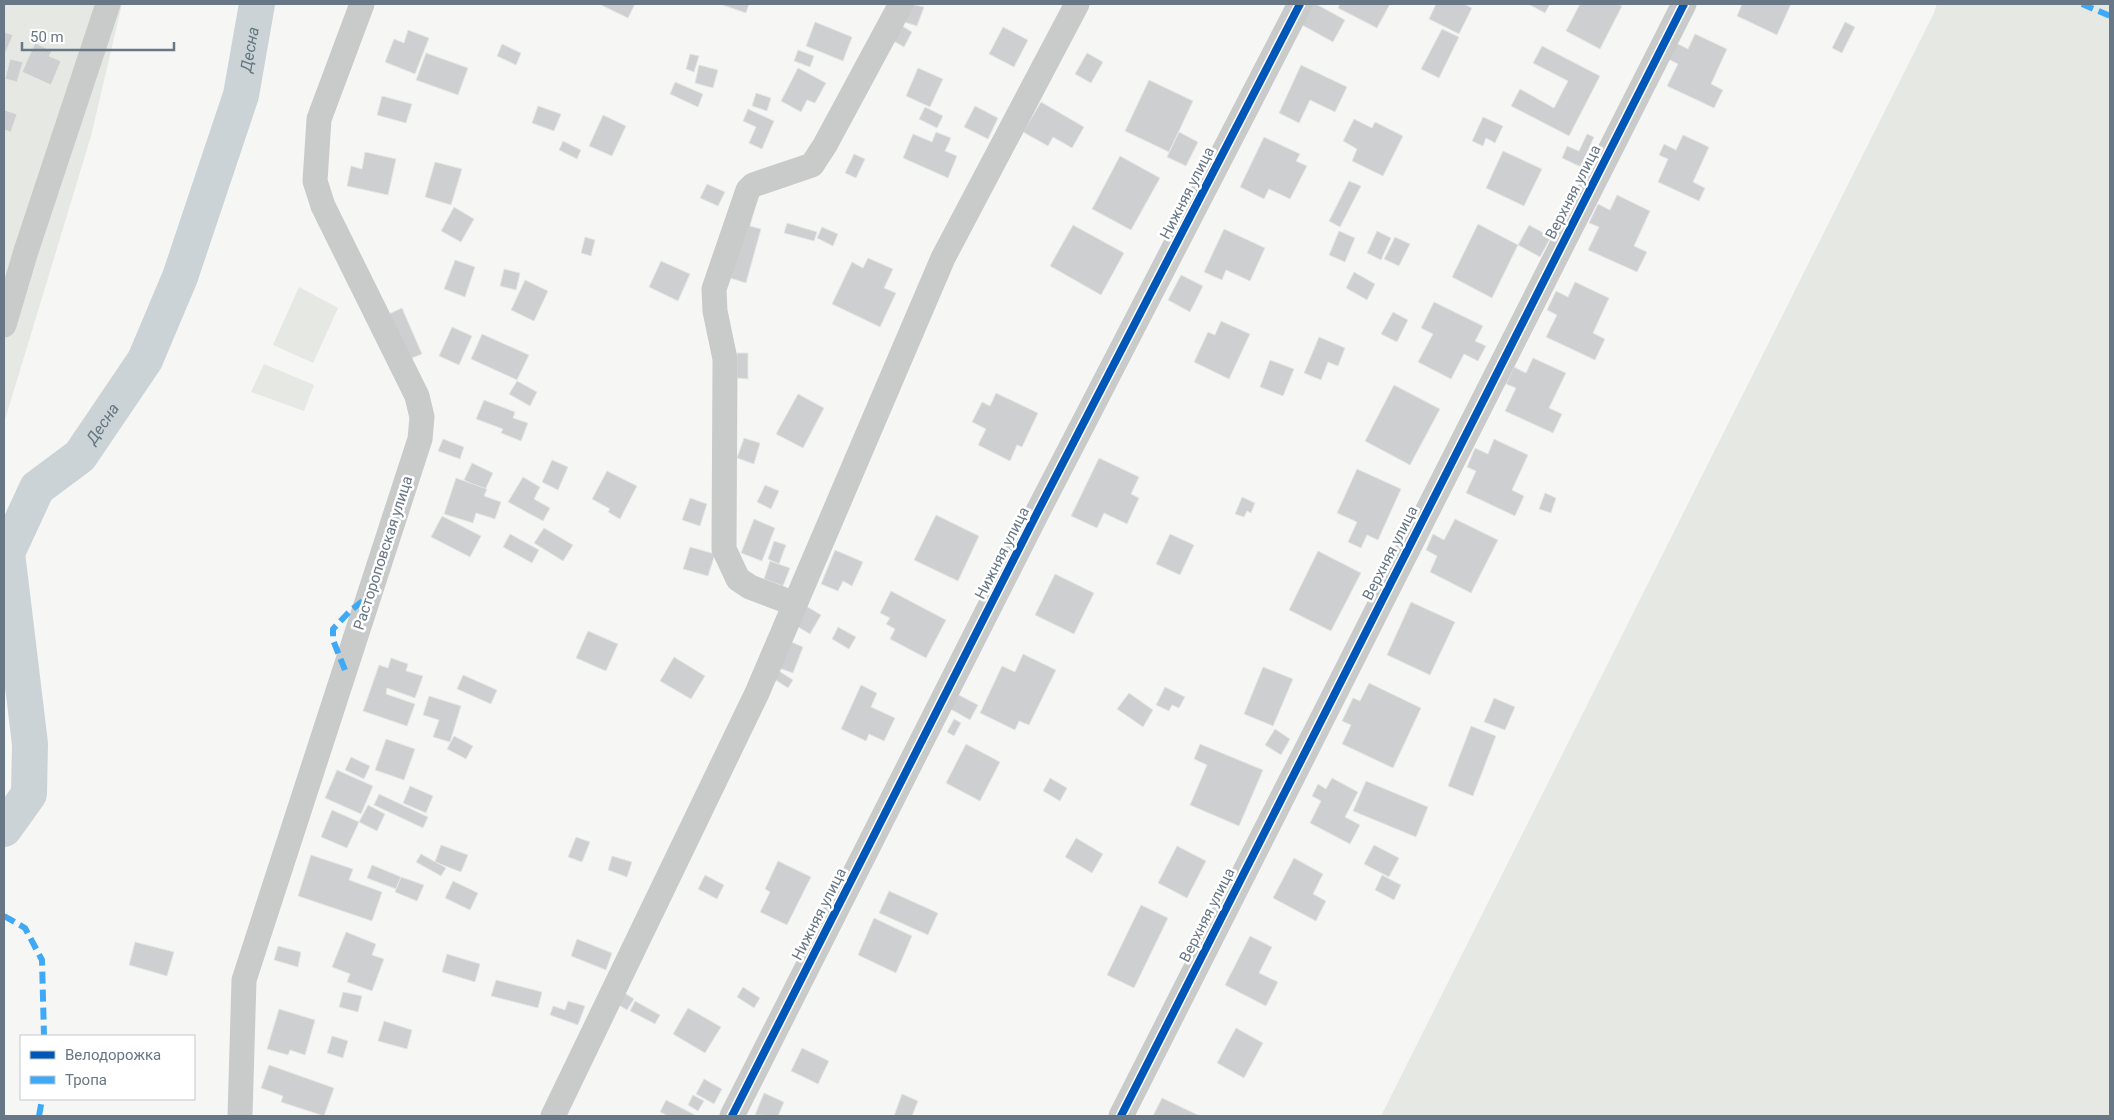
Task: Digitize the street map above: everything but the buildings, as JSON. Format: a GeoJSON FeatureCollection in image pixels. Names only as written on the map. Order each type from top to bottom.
{"type":"FeatureCollection","features":[{"type":"Feature","properties":{"kind":"street"},"geometry":{"type":"LineString","coordinates":[[4,325],[26,252],[108,4]]}},
{"type":"Feature","properties":{"kind":"street","name":"Растороповская улица"},"geometry":{"type":"LineString","coordinates":[[240,1116],[244,980],[420,439],[422,417],[417,396],[324,206],[315,181],[319,119],[362,4]]}},
{"type":"Feature","properties":{"kind":"street"},"geometry":{"type":"LineString","coordinates":[[795,604],[750,587],[738,579],[724,549],[725,360],[715,311],[714,289],[748,190],[753,185],[812,164],[825,145],[900,4]]}},
{"type":"Feature","properties":{"kind":"street"},"geometry":{"type":"LineString","coordinates":[[553,1116],[757,693],[943,258],[1077,4]]}},
{"type":"Feature","properties":{"kind":"street","name":"Нижняя улица"},"geometry":{"type":"LineString","coordinates":[[732,1116],[1031,524],[1300,4]]}},
{"type":"Feature","properties":{"kind":"street","name":"Верхняя улица"},"geometry":{"type":"LineString","coordinates":[[1121,1116],[1684,4]]}},
{"type":"Feature","properties":{"kind":"shaded area"},"geometry":{"type":"Polygon","coordinates":[[[4,4],[122,4],[91,136],[4,423],[4,4]]]}},
{"type":"Feature","properties":{"kind":"shaded area"},"geometry":{"type":"Polygon","coordinates":[[[1937,4],[2110,4],[2110,1116],[1381,1116],[1933,15],[1937,4]]]}},
{"type":"Feature","properties":{"kind":"shaded area"},"geometry":{"type":"Polygon","coordinates":[[[299,287],[338,308],[313,363],[273,345],[299,287]]]}},
{"type":"Feature","properties":{"kind":"shaded area"},"geometry":{"type":"Polygon","coordinates":[[[264,364],[314,385],[304,411],[251,392],[264,364]]]}},
{"type":"Feature","properties":{"kind":"waterway","name":"Десна"},"geometry":{"type":"LineString","coordinates":[[4,829],[29,794],[30,744],[7,553],[37,488],[80,456],[145,360],[180,277],[241,95],[257,4]]}},
{"type":"Feature","properties":{"kind":"marked path"},"geometry":{"type":"LineString","coordinates":[[2082,4],[2110,16]]}},
{"type":"Feature","properties":{"kind":"marked path"},"geometry":{"type":"LineString","coordinates":[[345,670],[333,640],[333,629],[350,611],[369,596]]}},
{"type":"Feature","properties":{"kind":"marked path"},"geometry":{"type":"LineString","coordinates":[[4,916],[25,928],[42,960],[44,1035]]}},
{"type":"Feature","properties":{"kind":"marked path"},"geometry":{"type":"LineString","coordinates":[[39,1116],[42,1100]]}},
{"type":"Feature","properties":{"kind":"cycle path"},"geometry":{"type":"LineString","coordinates":[[732,1116],[1036,515],[1300,4]]}},
{"type":"Feature","properties":{"kind":"cycle path"},"geometry":{"type":"LineString","coordinates":[[1121,1116],[1684,4]]}}]}
